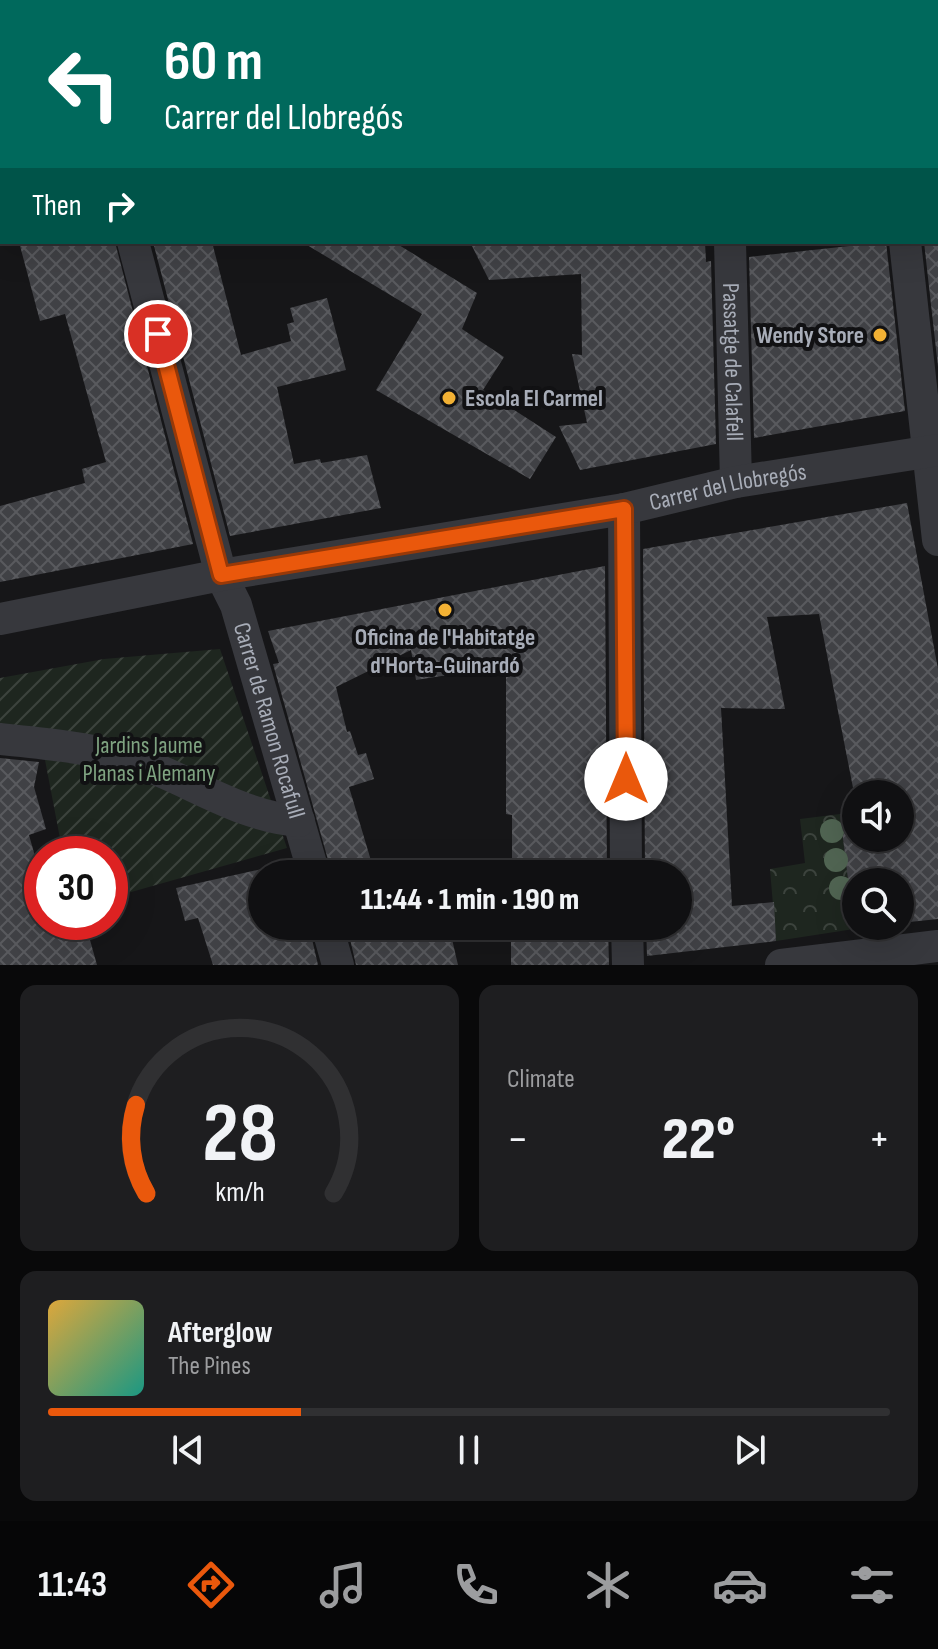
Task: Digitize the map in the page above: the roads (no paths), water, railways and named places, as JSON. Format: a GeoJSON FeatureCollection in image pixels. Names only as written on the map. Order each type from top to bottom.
{"type":"FeatureCollection","features":[{"type":"Feature","properties":{"kind":"street","name":"Carrer de Ramon Rocafull"},"geometry":{"type":"LineString","coordinates":[[134,244],[221,575],[236,605],[310,860]]}},
{"type":"Feature","properties":{"kind":"street","name":"Passatge de Calafell"},"geometry":{"type":"LineString","coordinates":[[730,244],[736,482]]}},
{"type":"Feature","properties":{"kind":"street"},"geometry":{"type":"LineString","coordinates":[[905,244],[932,451],[938,540]]}},
{"type":"Feature","properties":{"kind":"street","name":"Carrer del Llobregós"},"geometry":{"type":"LineString","coordinates":[[0,619],[221,575],[624,509],[736,482],[932,451]]}},
{"type":"Feature","properties":{"kind":"street"},"geometry":{"type":"LineString","coordinates":[[624,509],[626,860]]}},
{"type":"Feature","properties":{"kind":"street"},"geometry":{"type":"LineString","coordinates":[[0,739],[60,745],[123,758],[265,819],[299,821]]}},
{"type":"Feature","properties":{"kind":"street"},"geometry":{"type":"LineString","coordinates":[[331,940],[338,965]]}},
{"type":"Feature","properties":{"kind":"street"},"geometry":{"type":"LineString","coordinates":[[627,940],[628,965]]}},
{"type":"Feature","properties":{"kind":"street"},"geometry":{"type":"LineString","coordinates":[[781,965],[938,946]]}},
{"type":"Feature","properties":{"kind":"place","name":"Wendy Store"},"geometry":{"type":"Point","coordinates":[880,335]}},
{"type":"Feature","properties":{"kind":"place","name":"Escola El Carmel"},"geometry":{"type":"Point","coordinates":[449,398]}},
{"type":"Feature","properties":{"kind":"place","name":"Oficina de l'Habitatge d'Horta-Guinardó"},"geometry":{"type":"Point","coordinates":[445,610]}},
{"type":"Feature","properties":{"kind":"park label","name":"Jardins Jaume Planas i Alemany"},"geometry":{"type":"Point","coordinates":[149,759]}}]}
